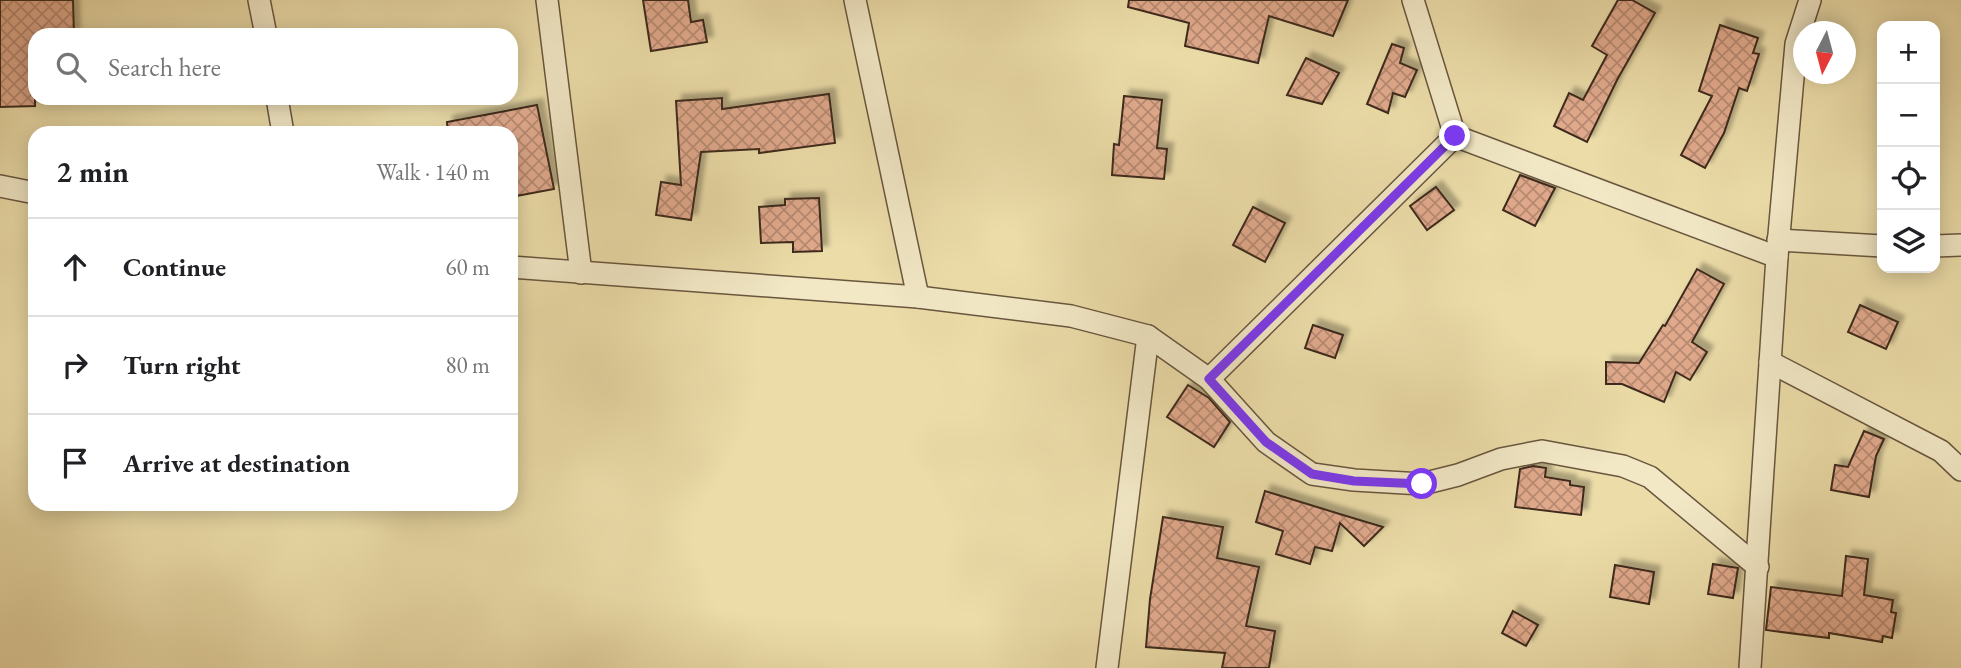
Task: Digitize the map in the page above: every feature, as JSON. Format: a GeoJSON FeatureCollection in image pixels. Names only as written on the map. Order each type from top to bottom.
{"type":"FeatureCollection","features":[{"type":"Feature","properties":{"kind":"street"},"geometry":{"type":"LineString","coordinates":[[259,0],[265,28]]}},
{"type":"Feature","properties":{"kind":"street"},"geometry":{"type":"LineString","coordinates":[[547,0],[581,273]]}},
{"type":"Feature","properties":{"kind":"street"},"geometry":{"type":"LineString","coordinates":[[855,0],[918,297]]}},
{"type":"Feature","properties":{"kind":"street"},"geometry":{"type":"LineString","coordinates":[[1413,0],[1455,136]]}},
{"type":"Feature","properties":{"kind":"street"},"geometry":{"type":"LineString","coordinates":[[1750,668],[1777,248],[1796,44],[1810,0]]}},
{"type":"Feature","properties":{"kind":"street"},"geometry":{"type":"LineString","coordinates":[[278,105],[282,126]]}},
{"type":"Feature","properties":{"kind":"street"},"geometry":{"type":"LineString","coordinates":[[1455,136],[1777,248],[1877,246]]}},
{"type":"Feature","properties":{"kind":"street"},"geometry":{"type":"LineString","coordinates":[[1209,379],[1455,136]]}},
{"type":"Feature","properties":{"kind":"street"},"geometry":{"type":"LineString","coordinates":[[0,186],[28,192]]}},
{"type":"Feature","properties":{"kind":"street"},"geometry":{"type":"LineString","coordinates":[[1940,246],[1961,245]]}},
{"type":"Feature","properties":{"kind":"street"},"geometry":{"type":"LineString","coordinates":[[518,268],[918,297],[1070,316],[1148,336],[1209,379],[1266,442],[1312,474],[1354,481],[1422,484],[1458,475],[1500,459],[1542,451],[1623,466],[1650,477],[1758,566]]}},
{"type":"Feature","properties":{"kind":"street"},"geometry":{"type":"LineString","coordinates":[[1107,668],[1148,336]]}},
{"type":"Feature","properties":{"kind":"street"},"geometry":{"type":"LineString","coordinates":[[1770,362],[1941,451],[1961,470]]}},
{"type":"Feature","properties":{"kind":"building"},"geometry":{"type":"Polygon","coordinates":[[[0,0],[73,0],[74,28],[28,28],[28,105],[35,106],[0,107],[0,0]]]}},
{"type":"Feature","properties":{"kind":"building"},"geometry":{"type":"Polygon","coordinates":[[[643,0],[688,0],[691,22],[703,20],[707,42],[651,51],[643,0]]]}},
{"type":"Feature","properties":{"kind":"building"},"geometry":{"type":"Polygon","coordinates":[[[1129,0],[1348,0],[1333,36],[1269,16],[1258,63],[1185,46],[1189,23],[1128,7],[1129,0]]]}},
{"type":"Feature","properties":{"kind":"building"},"geometry":{"type":"Polygon","coordinates":[[[1618,0],[1632,0],[1655,13],[1617,80],[1587,142],[1554,126],[1569,93],[1583,100],[1607,55],[1592,46],[1618,0]]]}},
{"type":"Feature","properties":{"kind":"building"},"geometry":{"type":"Polygon","coordinates":[[[1720,25],[1758,38],[1753,53],[1759,54],[1747,91],[1739,88],[1724,133],[1705,168],[1681,155],[1712,96],[1699,91],[1720,25]]]}},
{"type":"Feature","properties":{"kind":"building"},"geometry":{"type":"Polygon","coordinates":[[[1392,44],[1404,48],[1400,63],[1417,70],[1405,97],[1393,93],[1388,113],[1367,104],[1392,44]]]}},
{"type":"Feature","properties":{"kind":"building"},"geometry":{"type":"Polygon","coordinates":[[[1306,58],[1339,73],[1322,104],[1287,95],[1306,58]]]}},
{"type":"Feature","properties":{"kind":"building"},"geometry":{"type":"Polygon","coordinates":[[[829,94],[835,143],[759,153],[759,149],[701,152],[691,220],[656,215],[661,182],[681,185],[676,101],[722,98],[722,109],[829,94]]]}},
{"type":"Feature","properties":{"kind":"building"},"geometry":{"type":"Polygon","coordinates":[[[1124,96],[1162,100],[1157,148],[1167,149],[1164,179],[1112,175],[1114,144],[1119,145],[1124,96]]]}},
{"type":"Feature","properties":{"kind":"building"},"geometry":{"type":"Polygon","coordinates":[[[537,105],[554,189],[518,196],[518,126],[447,126],[447,122],[537,105]]]}},
{"type":"Feature","properties":{"kind":"building"},"geometry":{"type":"Polygon","coordinates":[[[1520,175],[1555,188],[1535,226],[1503,210],[1520,175]]]}},
{"type":"Feature","properties":{"kind":"building"},"geometry":{"type":"Polygon","coordinates":[[[1436,187],[1454,210],[1427,230],[1410,206],[1436,187]]]}},
{"type":"Feature","properties":{"kind":"building"},"geometry":{"type":"Polygon","coordinates":[[[819,198],[822,251],[793,252],[793,242],[761,243],[759,207],[785,205],[785,199],[819,198]]]}},
{"type":"Feature","properties":{"kind":"building"},"geometry":{"type":"Polygon","coordinates":[[[1253,207],[1285,223],[1265,262],[1233,245],[1253,207]]]}},
{"type":"Feature","properties":{"kind":"building"},"geometry":{"type":"Polygon","coordinates":[[[1697,269],[1724,284],[1692,342],[1707,352],[1690,380],[1676,372],[1664,402],[1622,384],[1606,384],[1606,362],[1639,363],[1663,325],[1665,326],[1697,269]]]}},
{"type":"Feature","properties":{"kind":"building"},"geometry":{"type":"Polygon","coordinates":[[[1860,305],[1898,322],[1886,349],[1848,332],[1860,305]]]}},
{"type":"Feature","properties":{"kind":"building"},"geometry":{"type":"Polygon","coordinates":[[[1313,325],[1343,335],[1335,358],[1305,348],[1313,325]]]}},
{"type":"Feature","properties":{"kind":"building"},"geometry":{"type":"Polygon","coordinates":[[[1188,385],[1209,398],[1230,422],[1214,447],[1167,417],[1188,385]]]}},
{"type":"Feature","properties":{"kind":"building"},"geometry":{"type":"Polygon","coordinates":[[[1864,431],[1884,439],[1876,456],[1869,497],[1831,490],[1835,465],[1848,467],[1864,431]]]}},
{"type":"Feature","properties":{"kind":"building"},"geometry":{"type":"Polygon","coordinates":[[[1533,466],[1546,468],[1545,477],[1570,481],[1570,485],[1584,487],[1581,515],[1515,507],[1520,469],[1533,466]]]}},
{"type":"Feature","properties":{"kind":"building"},"geometry":{"type":"Polygon","coordinates":[[[1265,491],[1383,527],[1364,546],[1340,523],[1332,551],[1315,547],[1310,564],[1276,554],[1283,531],[1256,522],[1265,491]]]}},
{"type":"Feature","properties":{"kind":"building"},"geometry":{"type":"Polygon","coordinates":[[[1163,517],[1223,527],[1217,558],[1259,567],[1246,626],[1275,631],[1269,668],[1222,668],[1225,653],[1146,647],[1150,599],[1163,517]]]}},
{"type":"Feature","properties":{"kind":"building"},"geometry":{"type":"Polygon","coordinates":[[[1846,556],[1868,559],[1864,595],[1893,600],[1891,612],[1896,613],[1892,638],[1883,636],[1882,642],[1829,633],[1829,638],[1766,630],[1771,587],[1842,596],[1846,556]]]}},
{"type":"Feature","properties":{"kind":"building"},"geometry":{"type":"Polygon","coordinates":[[[1713,564],[1738,568],[1733,598],[1708,594],[1713,564]]]}},
{"type":"Feature","properties":{"kind":"building"},"geometry":{"type":"Polygon","coordinates":[[[1615,565],[1654,572],[1649,604],[1610,597],[1615,565]]]}},
{"type":"Feature","properties":{"kind":"building"},"geometry":{"type":"Polygon","coordinates":[[[1513,611],[1538,625],[1526,646],[1502,633],[1513,611]]]}},
{"type":"Feature","properties":{"kind":"route"},"geometry":{"type":"LineString","coordinates":[[1422,484],[1354,481],[1312,474],[1266,442],[1209,379],[1455,136]]}}]}
